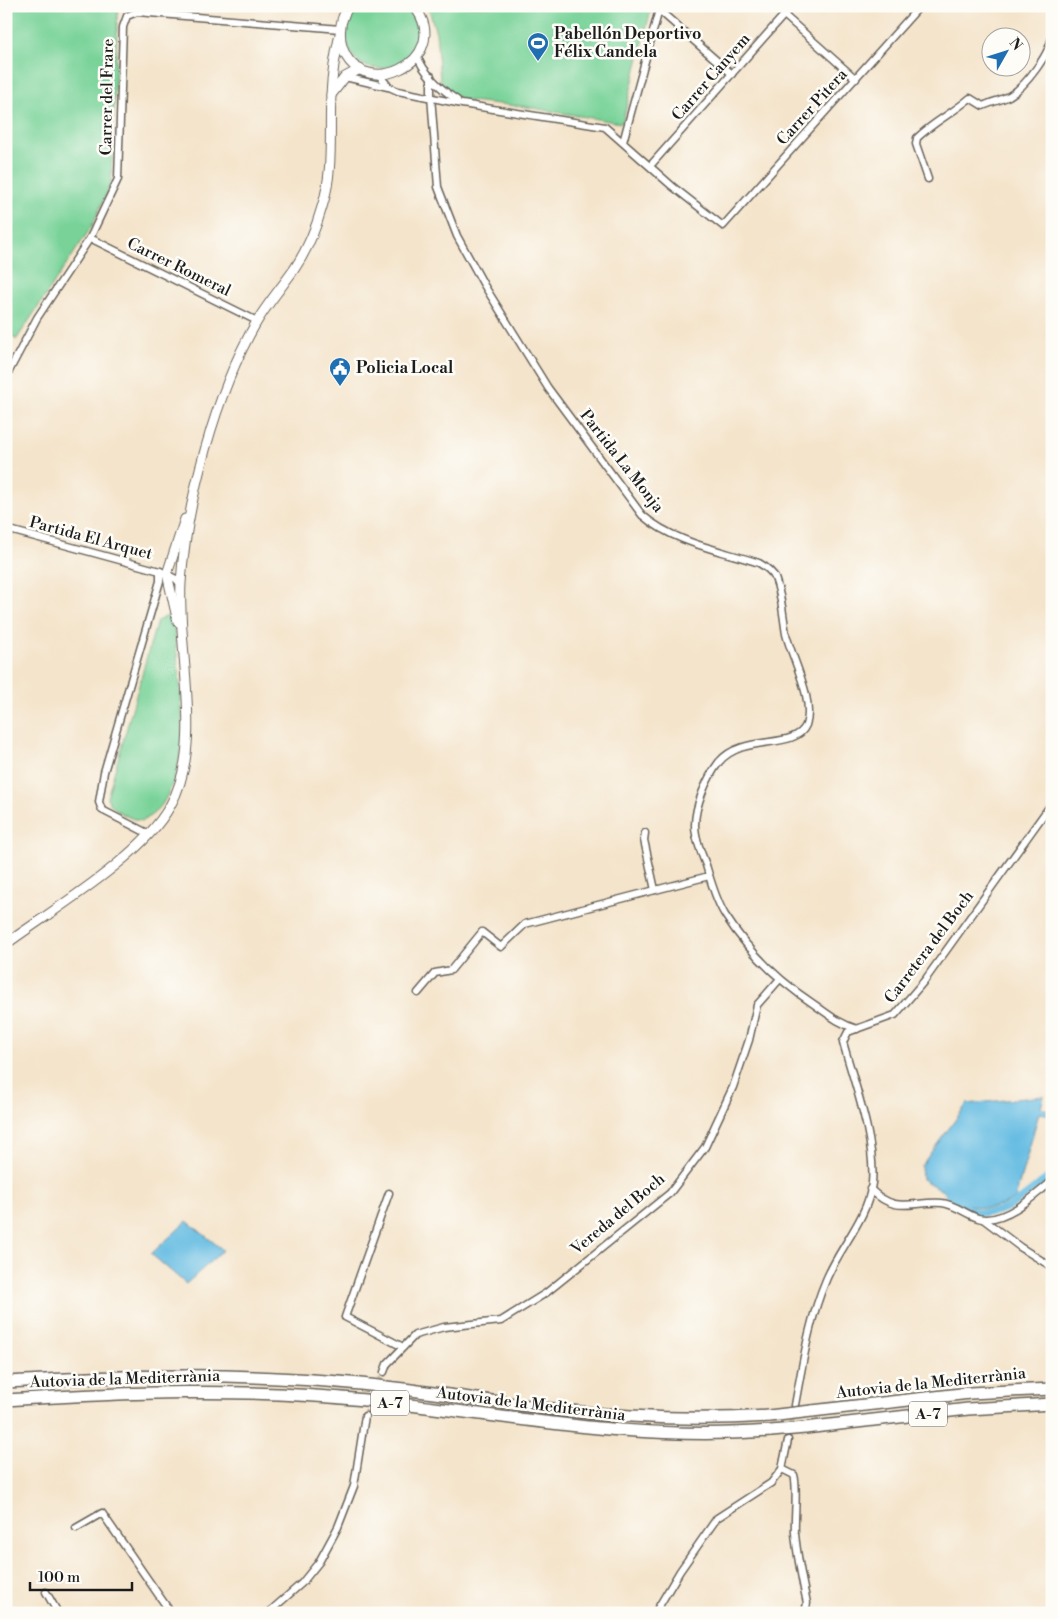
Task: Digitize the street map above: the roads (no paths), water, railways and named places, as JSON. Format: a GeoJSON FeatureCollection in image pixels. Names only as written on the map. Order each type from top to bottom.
{"type":"FeatureCollection","features":[{"type":"Feature","properties":{"kind":"highway","name":"Autovia de la Mediterrània"},"geometry":{"type":"LineString","coordinates":[[6,1382],[96,1377],[255,1377],[382,1386],[629,1416],[708,1419],[812,1412],[970,1392],[1052,1389]]}},
{"type":"Feature","properties":{"kind":"highway","name":"Autovia de la Mediterrània"},"geometry":{"type":"LineString","coordinates":[[6,1400],[127,1392],[245,1392],[364,1400],[624,1432],[706,1434],[772,1431],[968,1409],[1052,1404]]}},
{"type":"Feature","properties":{"kind":"street"},"geometry":{"type":"LineString","coordinates":[[149,834],[102,810],[99,802],[104,772],[160,581],[190,508],[218,410],[242,350],[257,321],[296,265],[313,232],[323,205],[331,170],[330,96],[333,60],[342,18],[350,6]]}},
{"type":"Feature","properties":{"kind":"street"},"geometry":{"type":"LineString","coordinates":[[378,75],[401,70],[417,55],[422,46],[423,26],[414,6]]}},
{"type":"Feature","properties":{"kind":"street","name":"Carrer Canyem"},"geometry":{"type":"LineString","coordinates":[[650,166],[792,6]]}},
{"type":"Feature","properties":{"kind":"street","name":"Carrer Pitera"},"geometry":{"type":"LineString","coordinates":[[650,166],[722,226],[920,6]]}},
{"type":"Feature","properties":{"kind":"street"},"geometry":{"type":"LineString","coordinates":[[623,142],[660,8],[732,74]]}},
{"type":"Feature","properties":{"kind":"street","name":"Carrer del Frare"},"geometry":{"type":"LineString","coordinates":[[90,238],[118,180],[123,27],[127,16],[137,12],[340,32]]}},
{"type":"Feature","properties":{"kind":"street"},"geometry":{"type":"LineString","coordinates":[[784,15],[856,79]]}},
{"type":"Feature","properties":{"kind":"street"},"geometry":{"type":"LineString","coordinates":[[340,32],[346,54],[360,69],[378,75],[389,87]]}},
{"type":"Feature","properties":{"kind":"street"},"geometry":{"type":"LineString","coordinates":[[928,179],[916,144],[917,138],[930,125],[950,115],[970,98],[983,106],[1009,96],[1019,89],[1033,72],[1052,41],[1052,34]]}},
{"type":"Feature","properties":{"kind":"street"},"geometry":{"type":"LineString","coordinates":[[417,55],[431,76],[446,93],[462,104]]}},
{"type":"Feature","properties":{"kind":"street"},"geometry":{"type":"LineString","coordinates":[[330,96],[345,77],[360,69]]}},
{"type":"Feature","properties":{"kind":"street","name":"Partida La Monja"},"geometry":{"type":"LineString","coordinates":[[431,76],[430,96],[438,187],[457,236],[548,388],[642,515],[655,526],[673,535],[759,563],[768,568],[775,577],[787,636],[805,694],[808,712],[805,727],[796,736],[785,741],[741,746],[729,753],[714,771],[697,807],[695,827],[709,876]]}},
{"type":"Feature","properties":{"kind":"street"},"geometry":{"type":"LineString","coordinates":[[345,77],[389,87],[398,91],[462,104],[605,127],[650,166]]}},
{"type":"Feature","properties":{"kind":"street"},"geometry":{"type":"LineString","coordinates":[[6,377],[37,318],[90,238]]}},
{"type":"Feature","properties":{"kind":"street","name":"Carrer Romeral"},"geometry":{"type":"LineString","coordinates":[[90,238],[257,321]]}},
{"type":"Feature","properties":{"kind":"street"},"geometry":{"type":"LineString","coordinates":[[6,944],[104,873],[149,834],[170,807],[179,787],[186,763],[188,735],[181,585],[190,508]]}},
{"type":"Feature","properties":{"kind":"street","name":"Partida El Arquet"},"geometry":{"type":"LineString","coordinates":[[6,529],[164,572]]}},
{"type":"Feature","properties":{"kind":"street"},"geometry":{"type":"LineString","coordinates":[[164,572],[181,585]]}},
{"type":"Feature","properties":{"kind":"street"},"geometry":{"type":"LineString","coordinates":[[164,572],[182,636]]}},
{"type":"Feature","properties":{"kind":"street","name":"Carretera del Boch"},"geometry":{"type":"LineString","coordinates":[[857,1029],[894,1015],[925,980],[1052,803]]}},
{"type":"Feature","properties":{"kind":"street"},"geometry":{"type":"LineString","coordinates":[[645,833],[644,840],[656,890]]}},
{"type":"Feature","properties":{"kind":"street"},"geometry":{"type":"LineString","coordinates":[[418,993],[435,974],[451,970],[482,932],[501,947],[525,924],[709,876],[724,913],[742,938],[779,980],[842,1024],[857,1029]]}},
{"type":"Feature","properties":{"kind":"street","name":"Vereda del Boch"},"geometry":{"type":"LineString","coordinates":[[384,1372],[386,1364],[415,1335],[444,1327],[501,1321],[546,1293],[670,1193],[705,1147],[733,1087],[758,1006],[779,980]]}},
{"type":"Feature","properties":{"kind":"street"},"geometry":{"type":"LineString","coordinates":[[795,1405],[812,1315],[827,1277],[859,1221],[872,1184],[869,1133],[843,1042],[848,1032],[857,1029]]}},
{"type":"Feature","properties":{"kind":"street"},"geometry":{"type":"LineString","coordinates":[[983,1219],[1012,1212],[1052,1181]]}},
{"type":"Feature","properties":{"kind":"street"},"geometry":{"type":"LineString","coordinates":[[870,1189],[879,1198],[896,1206],[944,1203],[983,1219],[1020,1248],[1052,1267]]}},
{"type":"Feature","properties":{"kind":"street"},"geometry":{"type":"LineString","coordinates":[[389,1193],[345,1317],[403,1347]]}},
{"type":"Feature","properties":{"kind":"street"},"geometry":{"type":"LineString","coordinates":[[268,1613],[302,1583],[320,1562],[338,1527],[354,1486],[365,1416]]}},
{"type":"Feature","properties":{"kind":"street"},"geometry":{"type":"LineString","coordinates":[[655,1613],[680,1571],[717,1518],[771,1483],[782,1469],[788,1440]]}},
{"type":"Feature","properties":{"kind":"street"},"geometry":{"type":"LineString","coordinates":[[782,1469],[794,1475],[797,1483],[794,1502],[795,1533],[807,1603],[805,1613]]}},
{"type":"Feature","properties":{"kind":"street"},"geometry":{"type":"LineString","coordinates":[[76,1528],[102,1513],[171,1613]]}},
{"type":"Feature","properties":{"kind":"street"},"geometry":{"type":"LineString","coordinates":[[46,1592],[58,1613]]}},
{"type":"Feature","properties":{"kind":"water"},"geometry":{"type":"Polygon","coordinates":[[[1044,1096],[1041,1108],[1052,1111],[1052,1115],[1039,1113],[1015,1199],[996,1207],[980,1208],[964,1203],[922,1179],[921,1166],[967,1104],[1044,1096]]]}},
{"type":"Feature","properties":{"kind":"water"},"geometry":{"type":"Polygon","coordinates":[[[187,1221],[223,1250],[186,1284],[151,1254],[187,1221]]]}},
{"type":"Feature","properties":{"kind":"waterway"},"geometry":{"type":"LineString","coordinates":[[948,1194],[973,1211],[988,1213],[999,1211],[1018,1201],[1052,1175]]}},
{"type":"Feature","properties":{"kind":"tunnel"},"geometry":{"type":"LineString","coordinates":[[365,1416],[384,1372]]}},
{"type":"Feature","properties":{"kind":"tunnel"},"geometry":{"type":"LineString","coordinates":[[788,1440],[793,1412]]}},
{"type":"Feature","properties":{"kind":"place","name":"Pabellón Deportivo Félix Candela"},"geometry":{"type":"Point","coordinates":[538,62]}},
{"type":"Feature","properties":{"kind":"place","name":"Policia Local"},"geometry":{"type":"Point","coordinates":[340,387]}}]}
